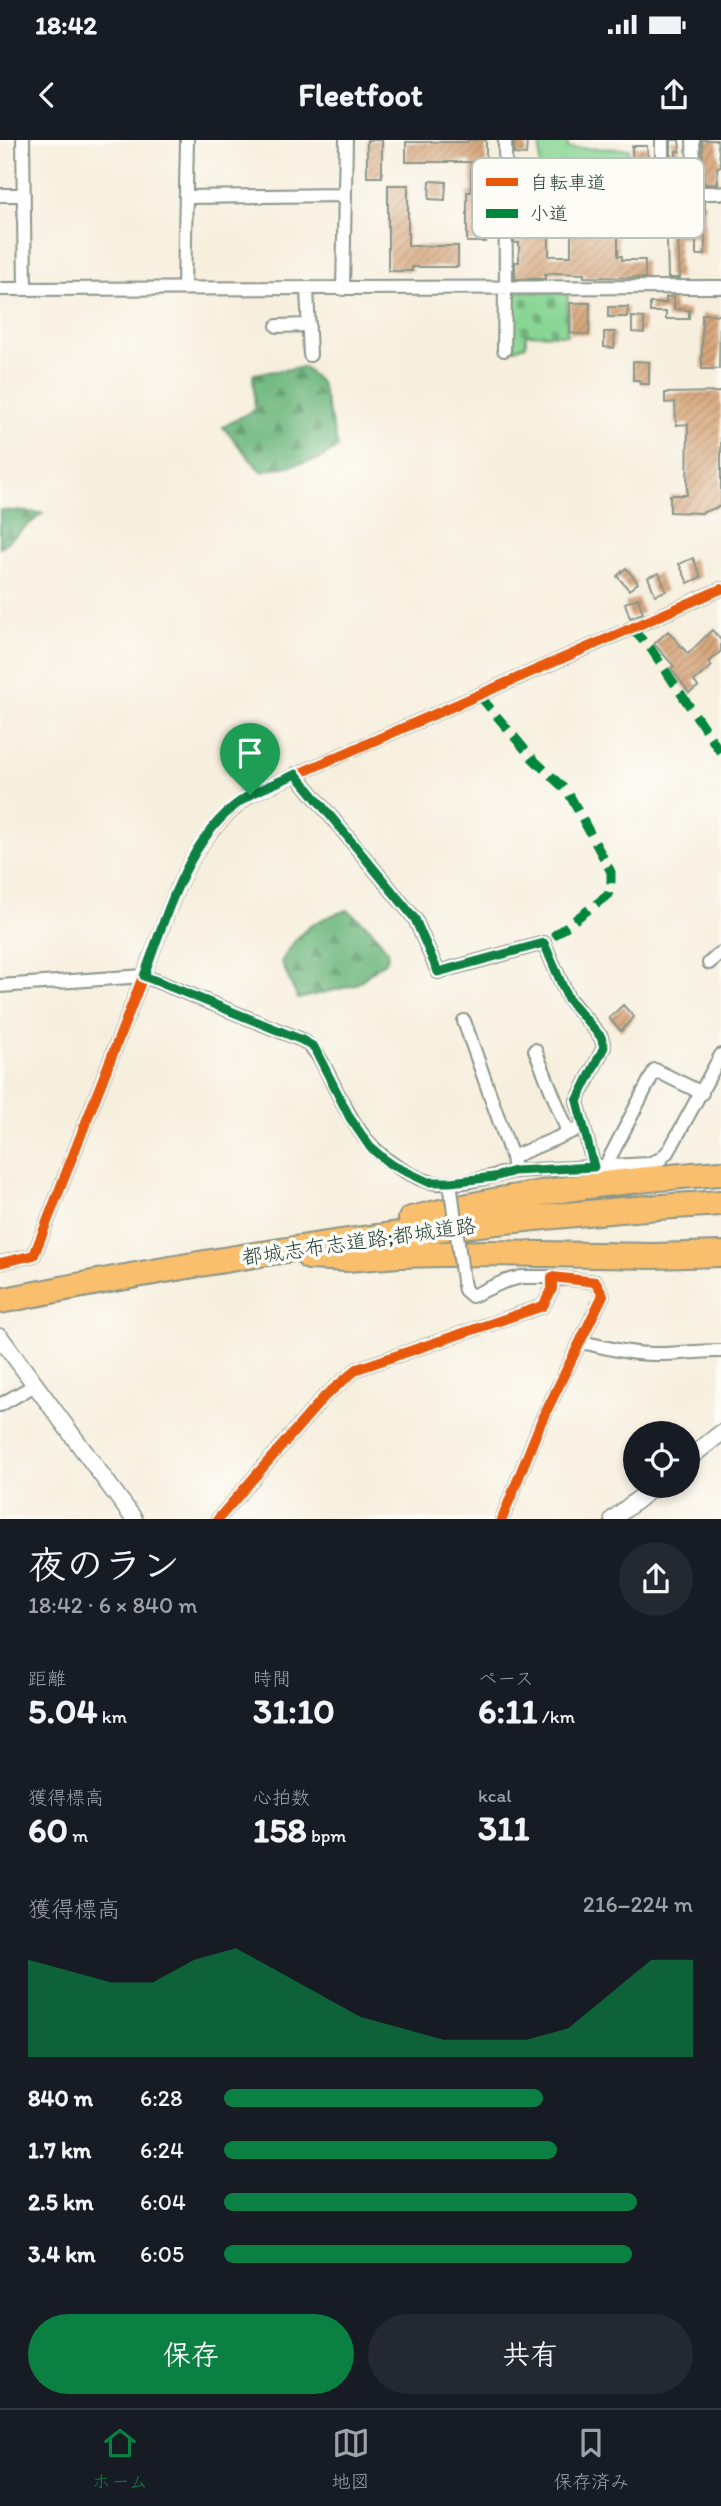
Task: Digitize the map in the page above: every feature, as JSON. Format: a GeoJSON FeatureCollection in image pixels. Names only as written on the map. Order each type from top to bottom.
{"type":"FeatureCollection","features":[{"type":"Feature","properties":{"kind":"highway"},"geometry":{"type":"LineString","coordinates":[[278,1251],[471,1204],[615,1181],[721,1173]]}},
{"type":"Feature","properties":{"kind":"highway","name":"都城志布志道路;都城道路"},"geometry":{"type":"LineString","coordinates":[[1,1301],[278,1251],[537,1216],[721,1203]]}},
{"type":"Feature","properties":{"kind":"highway"},"geometry":{"type":"LineString","coordinates":[[278,1251],[311,1258],[347,1259],[488,1253],[652,1256],[721,1254]]}},
{"type":"Feature","properties":{"kind":"street"},"geometry":{"type":"LineString","coordinates":[[23,140],[25,289]]}},
{"type":"Feature","properties":{"kind":"street"},"geometry":{"type":"LineString","coordinates":[[184,288],[187,140]]}},
{"type":"Feature","properties":{"kind":"street"},"geometry":{"type":"LineString","coordinates":[[343,289],[346,140]]}},
{"type":"Feature","properties":{"kind":"street"},"geometry":{"type":"LineString","coordinates":[[505,140],[505,158]]}},
{"type":"Feature","properties":{"kind":"street"},"geometry":{"type":"LineString","coordinates":[[662,140],[662,158]]}},
{"type":"Feature","properties":{"kind":"street"},"geometry":{"type":"LineString","coordinates":[[693,140],[694,158]]}},
{"type":"Feature","properties":{"kind":"street"},"geometry":{"type":"LineString","coordinates":[[0,195],[24,195]]}},
{"type":"Feature","properties":{"kind":"street"},"geometry":{"type":"LineString","coordinates":[[186,197],[345,195]]}},
{"type":"Feature","properties":{"kind":"street"},"geometry":{"type":"LineString","coordinates":[[505,349],[506,238]]}},
{"type":"Feature","properties":{"kind":"street"},"geometry":{"type":"LineString","coordinates":[[0,289],[721,287]]}},
{"type":"Feature","properties":{"kind":"street"},"geometry":{"type":"LineString","coordinates":[[307,289],[310,355]]}},
{"type":"Feature","properties":{"kind":"street"},"geometry":{"type":"LineString","coordinates":[[277,326],[309,325]]}},
{"type":"Feature","properties":{"kind":"street"},"geometry":{"type":"LineString","coordinates":[[0,1262],[34,1255],[178,887],[192,856],[208,834],[233,808],[250,795],[296,774],[721,589]]}},
{"type":"Feature","properties":{"kind":"street"},"geometry":{"type":"LineString","coordinates":[[296,774],[415,919],[438,972],[544,943],[568,999],[601,1037],[604,1047],[577,1101],[583,1127],[599,1167]]}},
{"type":"Feature","properties":{"kind":"street"},"geometry":{"type":"LineString","coordinates":[[709,963],[721,953]]}},
{"type":"Feature","properties":{"kind":"street"},"geometry":{"type":"LineString","coordinates":[[0,986],[144,976],[302,1040],[314,1047],[350,1118],[370,1147],[390,1164],[428,1182],[451,1186],[514,1171],[648,1164],[661,1159],[670,1149],[721,1055]]}},
{"type":"Feature","properties":{"kind":"street"},"geometry":{"type":"LineString","coordinates":[[464,1021],[512,1157],[514,1171]]}},
{"type":"Feature","properties":{"kind":"street"},"geometry":{"type":"LineString","coordinates":[[535,1050],[568,1132]]}},
{"type":"Feature","properties":{"kind":"street"},"geometry":{"type":"LineString","coordinates":[[599,1167],[655,1070],[702,1093]]}},
{"type":"Feature","properties":{"kind":"street"},"geometry":{"type":"LineString","coordinates":[[512,1157],[583,1127]]}},
{"type":"Feature","properties":{"kind":"street"},"geometry":{"type":"LineString","coordinates":[[451,1186],[463,1280],[465,1290],[472,1296],[522,1277],[596,1282],[603,1295],[541,1422],[502,1519]]}},
{"type":"Feature","properties":{"kind":"street"},"geometry":{"type":"LineString","coordinates":[[218,1519],[324,1397],[357,1369],[543,1306],[552,1289],[552,1277]]}},
{"type":"Feature","properties":{"kind":"street"},"geometry":{"type":"LineString","coordinates":[[0,1337],[134,1519]]}},
{"type":"Feature","properties":{"kind":"street"},"geometry":{"type":"LineString","coordinates":[[581,1342],[631,1353],[721,1352]]}},
{"type":"Feature","properties":{"kind":"street"},"geometry":{"type":"LineString","coordinates":[[0,1405],[35,1385]]}},
{"type":"Feature","properties":{"kind":"street"},"geometry":{"type":"LineString","coordinates":[[700,1450],[721,1433]]}},
{"type":"Feature","properties":{"kind":"street"},"geometry":{"type":"LineString","coordinates":[[613,1519],[640,1498]]}},
{"type":"Feature","properties":{"kind":"green space"},"geometry":{"type":"Polygon","coordinates":[[[540,140],[567,140],[568,148],[629,149],[629,158],[540,158],[540,140]]]}},
{"type":"Feature","properties":{"kind":"green space"},"geometry":{"type":"Polygon","coordinates":[[[509,291],[568,293],[567,335],[526,334],[526,345],[508,351],[509,291]]]}},
{"type":"Feature","properties":{"kind":"green space"},"geometry":{"type":"Polygon","coordinates":[[[304,367],[321,383],[338,447],[320,459],[261,472],[223,427],[255,409],[253,374],[304,367]]]}},
{"type":"Feature","properties":{"kind":"green space"},"geometry":{"type":"Polygon","coordinates":[[[0,510],[43,513],[0,548],[0,510]]]}},
{"type":"Feature","properties":{"kind":"green space"},"geometry":{"type":"Polygon","coordinates":[[[348,910],[370,928],[388,951],[387,960],[355,985],[298,999],[281,962],[308,927],[348,910]]]}},
{"type":"Feature","properties":{"kind":"building"},"geometry":{"type":"Polygon","coordinates":[[[367,140],[382,140],[382,177],[367,177],[367,140]]]}},
{"type":"Feature","properties":{"kind":"building"},"geometry":{"type":"Polygon","coordinates":[[[486,140],[486,158],[472,158],[472,238],[486,238],[486,242],[467,242],[467,192],[471,192],[471,162],[406,162],[406,142],[486,140]]]}},
{"type":"Feature","properties":{"kind":"building"},"geometry":{"type":"Polygon","coordinates":[[[514,140],[527,140],[526,155],[514,154],[514,140]]]}},
{"type":"Feature","properties":{"kind":"building"},"geometry":{"type":"Polygon","coordinates":[[[671,140],[679,140],[680,151],[676,151],[676,158],[671,158],[671,140]]]}},
{"type":"Feature","properties":{"kind":"building"},"geometry":{"type":"Polygon","coordinates":[[[702,140],[717,140],[721,166],[717,167],[718,184],[704,184],[702,140]]]}},
{"type":"Feature","properties":{"kind":"building"},"geometry":{"type":"Polygon","coordinates":[[[632,146],[647,146],[648,158],[632,158],[632,146]]]}},
{"type":"Feature","properties":{"kind":"building"},"geometry":{"type":"Polygon","coordinates":[[[430,181],[446,182],[445,200],[429,199],[430,181]]]}},
{"type":"Feature","properties":{"kind":"building"},"geometry":{"type":"Polygon","coordinates":[[[388,185],[408,185],[408,246],[458,246],[458,267],[412,267],[412,271],[388,271],[388,185]]]}},
{"type":"Feature","properties":{"kind":"building"},"geometry":{"type":"Polygon","coordinates":[[[705,202],[705,255],[696,255],[696,238],[704,238],[705,202]]]}},
{"type":"Feature","properties":{"kind":"building"},"geometry":{"type":"Polygon","coordinates":[[[514,238],[549,238],[549,256],[571,256],[571,238],[618,238],[618,256],[622,256],[622,260],[645,260],[645,278],[584,277],[584,274],[554,273],[545,274],[545,279],[515,279],[519,243],[514,243],[514,238]]]}},
{"type":"Feature","properties":{"kind":"building"},"geometry":{"type":"Polygon","coordinates":[[[667,238],[678,238],[680,278],[668,278],[667,238]]]}},
{"type":"Feature","properties":{"kind":"building"},"geometry":{"type":"Polygon","coordinates":[[[666,297],[674,297],[674,309],[689,310],[689,319],[666,319],[666,312],[650,312],[650,303],[666,303],[666,297]]]}},
{"type":"Feature","properties":{"kind":"building"},"geometry":{"type":"Polygon","coordinates":[[[570,303],[590,303],[589,335],[570,333],[570,303]]]}},
{"type":"Feature","properties":{"kind":"building"},"geometry":{"type":"Polygon","coordinates":[[[608,307],[628,307],[627,317],[608,317],[608,307]]]}},
{"type":"Feature","properties":{"kind":"building"},"geometry":{"type":"Polygon","coordinates":[[[702,314],[720,315],[719,369],[702,369],[702,314]]]}},
{"type":"Feature","properties":{"kind":"building"},"geometry":{"type":"Polygon","coordinates":[[[632,317],[644,318],[644,333],[632,332],[632,317]]]}},
{"type":"Feature","properties":{"kind":"building"},"geometry":{"type":"Polygon","coordinates":[[[604,332],[615,332],[614,348],[604,347],[604,332]]]}},
{"type":"Feature","properties":{"kind":"building"},"geometry":{"type":"Polygon","coordinates":[[[633,361],[649,362],[649,384],[640,384],[639,380],[633,380],[633,361]]]}},
{"type":"Feature","properties":{"kind":"building"},"geometry":{"type":"Polygon","coordinates":[[[721,392],[721,506],[701,513],[670,512],[670,495],[687,495],[688,424],[676,425],[675,402],[665,403],[665,393],[721,392]]]}},
{"type":"Feature","properties":{"kind":"building"},"geometry":{"type":"Polygon","coordinates":[[[693,558],[701,577],[688,583],[679,564],[693,558]]]}},
{"type":"Feature","properties":{"kind":"building"},"geometry":{"type":"Polygon","coordinates":[[[626,568],[638,583],[629,590],[617,576],[626,568]]]}},
{"type":"Feature","properties":{"kind":"building"},"geometry":{"type":"Polygon","coordinates":[[[659,573],[666,591],[655,595],[648,577],[659,573]]]}},
{"type":"Feature","properties":{"kind":"building"},"geometry":{"type":"Polygon","coordinates":[[[638,598],[643,613],[630,618],[625,603],[638,598]]]}},
{"type":"Feature","properties":{"kind":"building"},"geometry":{"type":"Polygon","coordinates":[[[712,630],[721,640],[721,651],[709,662],[712,666],[694,681],[698,687],[689,693],[671,668],[674,666],[654,644],[668,631],[688,654],[712,630]]]}},
{"type":"Feature","properties":{"kind":"building"},"geometry":{"type":"Polygon","coordinates":[[[623,1005],[634,1017],[621,1031],[609,1018],[623,1005]]]}},
{"type":"Feature","properties":{"kind":"marked path"},"geometry":{"type":"LineString","coordinates":[[631,628],[651,649],[721,753]]}},
{"type":"Feature","properties":{"kind":"marked path"},"geometry":{"type":"LineString","coordinates":[[479,695],[533,759],[568,792],[611,872],[608,895],[544,943]]}},
{"type":"Feature","properties":{"kind":"cycle path"},"geometry":{"type":"LineString","coordinates":[[0,1263],[34,1255],[178,887],[200,847],[227,815],[250,795],[721,589]]}},
{"type":"Feature","properties":{"kind":"cycle path"},"geometry":{"type":"LineString","coordinates":[[218,1519],[324,1397],[357,1369],[543,1306],[552,1289],[552,1277],[596,1282],[603,1295],[541,1422],[502,1519]]}},
{"type":"Feature","properties":{"kind":"route"},"geometry":{"type":"LineString","coordinates":[[296,774],[415,919],[438,972],[544,943],[568,999],[601,1037],[604,1047],[577,1101],[594,1167],[514,1171],[494,1177],[428,1182],[390,1164],[370,1147],[350,1118],[314,1047],[144,976],[192,856],[208,834],[250,795],[296,774]]}}]}
